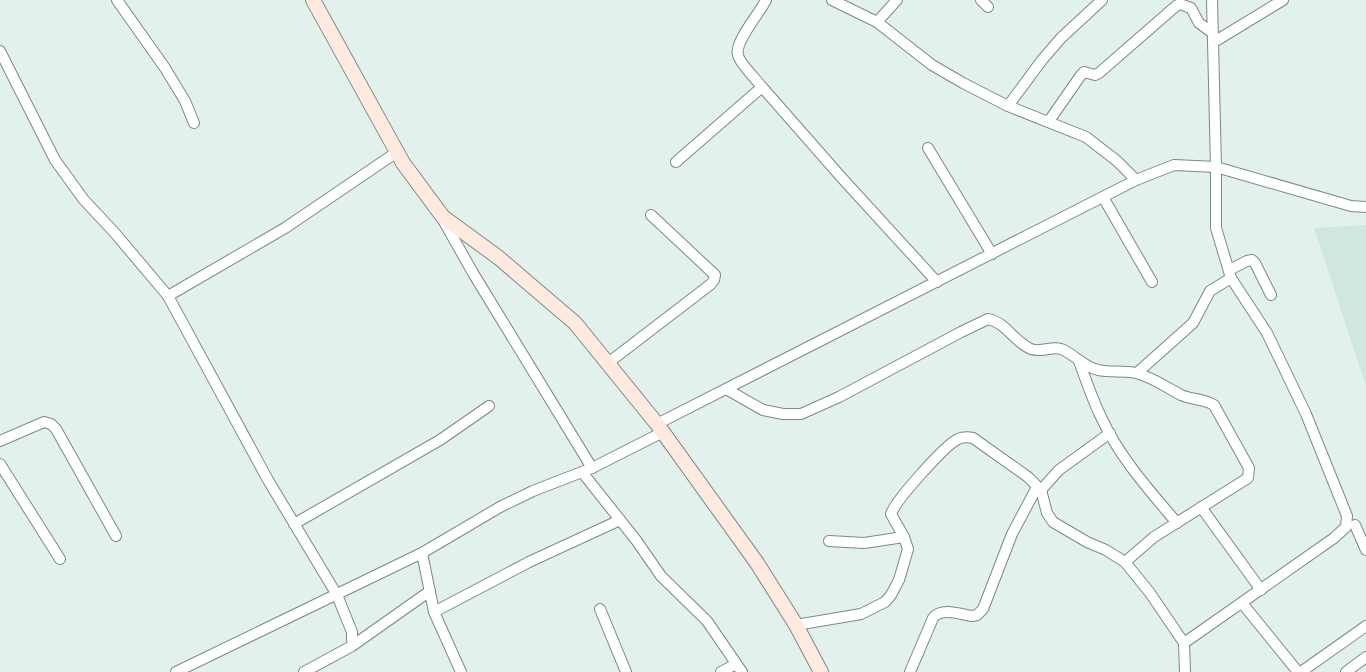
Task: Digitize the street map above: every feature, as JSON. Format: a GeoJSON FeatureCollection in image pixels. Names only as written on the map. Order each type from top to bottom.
{"type":"FeatureCollection","features":[{"type":"Feature","properties":{"kind":"street"},"geometry":{"type":"LineString","coordinates":[[117,0],[166,68],[185,100],[194,123]]}},
{"type":"Feature","properties":{"kind":"street"},"geometry":{"type":"LineString","coordinates":[[313,0],[397,152],[439,213],[587,470],[620,520],[661,576],[707,621],[739,668],[720,672]]}},
{"type":"Feature","properties":{"kind":"street"},"geometry":{"type":"LineString","coordinates":[[766,0],[763,8],[740,42],[737,49],[738,56],[762,87],[840,177],[937,282]]}},
{"type":"Feature","properties":{"kind":"street"},"geometry":{"type":"LineString","coordinates":[[832,0],[877,22],[932,65],[1008,106],[1086,137],[1117,161],[1136,180]]}},
{"type":"Feature","properties":{"kind":"street"},"geometry":{"type":"LineString","coordinates":[[877,22],[897,0]]}},
{"type":"Feature","properties":{"kind":"street"},"geometry":{"type":"LineString","coordinates":[[1008,106],[1061,38],[1102,0]]}},
{"type":"Feature","properties":{"kind":"street"},"geometry":{"type":"LineString","coordinates":[[1184,643],[1334,538],[1346,527],[1347,516],[1306,414],[1267,333],[1230,274],[1216,228],[1216,167],[1210,33],[1212,0]]}},
{"type":"Feature","properties":{"kind":"street"},"geometry":{"type":"LineString","coordinates":[[1210,33],[1284,0]]}},
{"type":"Feature","properties":{"kind":"street"},"geometry":{"type":"LineString","coordinates":[[1049,121],[1084,72],[1095,75],[1099,74],[1176,6],[1180,4],[1191,8],[1210,33]]}},
{"type":"Feature","properties":{"kind":"street"},"geometry":{"type":"LineString","coordinates":[[0,51],[55,160],[84,200],[114,232],[168,296],[268,480],[337,595],[352,632],[352,640]]}},
{"type":"Feature","properties":{"kind":"street"},"geometry":{"type":"LineString","coordinates":[[676,162],[762,87]]}},
{"type":"Feature","properties":{"kind":"street"},"geometry":{"type":"LineString","coordinates":[[928,148],[992,254]]}},
{"type":"Feature","properties":{"kind":"street"},"geometry":{"type":"LineString","coordinates":[[168,296],[285,228],[397,152]]}},
{"type":"Feature","properties":{"kind":"street"},"geometry":{"type":"LineString","coordinates":[[176,672],[422,553],[500,507],[533,491],[587,470],[726,389],[1136,180],[1174,165],[1216,167],[1351,206],[1366,207]]}},
{"type":"Feature","properties":{"kind":"street"},"geometry":{"type":"LineString","coordinates":[[1103,197],[1152,282]]}},
{"type":"Feature","properties":{"kind":"street"},"geometry":{"type":"LineString","coordinates":[[439,213],[499,258],[575,323],[660,428],[756,563],[796,625],[821,672]]}},
{"type":"Feature","properties":{"kind":"street"},"geometry":{"type":"LineString","coordinates":[[608,363],[714,280],[715,276],[651,215]]}},
{"type":"Feature","properties":{"kind":"street"},"geometry":{"type":"LineString","coordinates":[[1137,373],[1193,323],[1210,291],[1247,261],[1252,260],[1255,263],[1271,295]]}},
{"type":"Feature","properties":{"kind":"street"},"geometry":{"type":"LineString","coordinates":[[726,389],[764,410],[783,414],[800,414],[839,397],[988,319],[1000,323],[1032,350],[1061,349],[1079,361],[1098,370],[1137,373],[1148,376],[1182,395],[1205,400],[1214,405],[1249,468],[1248,478],[1147,542],[1125,562]]}},
{"type":"Feature","properties":{"kind":"street"},"geometry":{"type":"LineString","coordinates":[[1079,361],[1102,421],[1145,484],[1177,523]]}},
{"type":"Feature","properties":{"kind":"street"},"geometry":{"type":"LineString","coordinates":[[294,524],[440,440],[489,406]]}},
{"type":"Feature","properties":{"kind":"street"},"geometry":{"type":"LineString","coordinates":[[0,441],[44,422],[51,424],[56,429],[116,536]]}},
{"type":"Feature","properties":{"kind":"street"},"geometry":{"type":"LineString","coordinates":[[910,672],[936,613],[977,616],[983,609],[1012,534],[1039,488],[1059,470],[1110,433]]}},
{"type":"Feature","properties":{"kind":"street"},"geometry":{"type":"LineString","coordinates":[[796,625],[862,614],[885,602],[899,580],[908,549],[904,537],[891,514],[893,509],[909,488],[949,445],[957,439],[966,437],[973,438],[1028,477],[1039,488],[1047,513],[1054,522],[1125,562],[1150,593],[1184,643],[1185,672]]}},
{"type":"Feature","properties":{"kind":"street"},"geometry":{"type":"LineString","coordinates":[[0,464],[60,558]]}},
{"type":"Feature","properties":{"kind":"street"},"geometry":{"type":"LineString","coordinates":[[1201,508],[1261,590]]}},
{"type":"Feature","properties":{"kind":"street"},"geometry":{"type":"LineString","coordinates":[[434,612],[529,562],[620,520]]}},
{"type":"Feature","properties":{"kind":"street"},"geometry":{"type":"LineString","coordinates":[[1355,525],[1366,550]]}},
{"type":"Feature","properties":{"kind":"street"},"geometry":{"type":"LineString","coordinates":[[829,541],[864,543],[904,537]]}},
{"type":"Feature","properties":{"kind":"street"},"geometry":{"type":"LineString","coordinates":[[422,553],[434,612],[461,672]]}},
{"type":"Feature","properties":{"kind":"street"},"geometry":{"type":"LineString","coordinates":[[308,671],[352,646],[430,592]]}},
{"type":"Feature","properties":{"kind":"street"},"geometry":{"type":"LineString","coordinates":[[1242,603],[1300,672],[1366,626]]}},
{"type":"Feature","properties":{"kind":"street"},"geometry":{"type":"LineString","coordinates":[[600,609],[626,672]]}},
{"type":"Feature","properties":{"kind":"street"},"geometry":{"type":"LineString","coordinates":[[1346,672],[1366,657]]}},
{"type":"Feature","properties":{"kind":"shaded area"},"geometry":{"type":"Polygon","coordinates":[[[1366,225],[1366,386],[1314,228],[1366,225]]]}}]}
